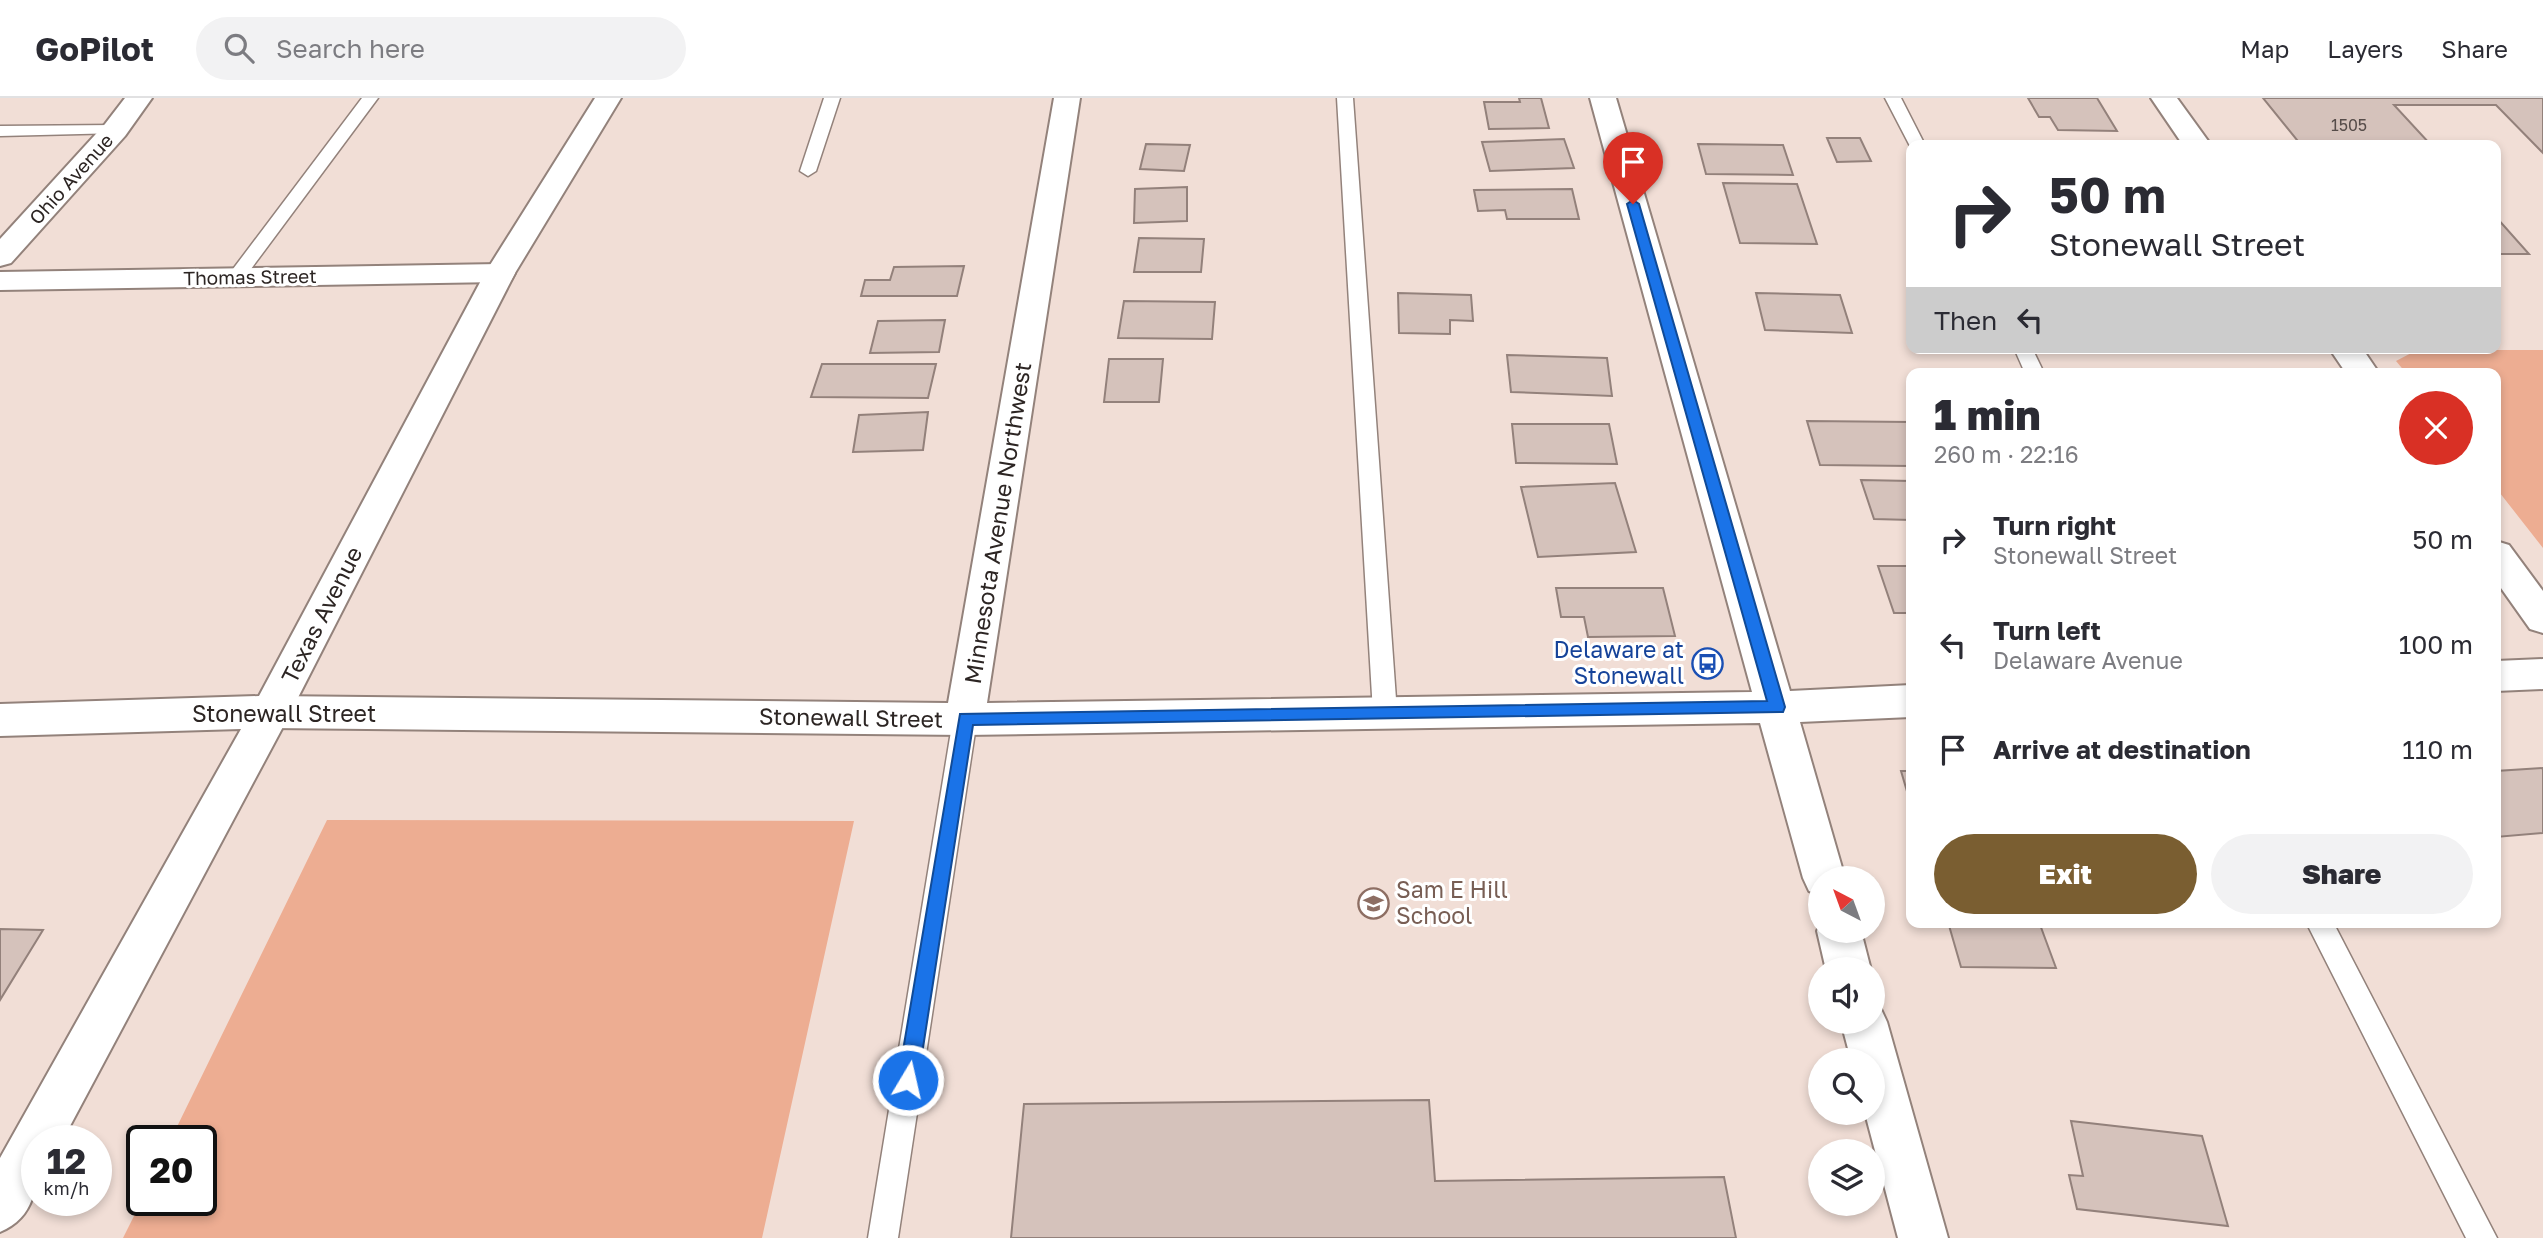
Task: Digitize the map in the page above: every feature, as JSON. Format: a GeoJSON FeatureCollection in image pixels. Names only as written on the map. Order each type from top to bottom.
{"type":"FeatureCollection","features":[{"type":"Feature","properties":{"kind":"street","name":"Ohio Avenue"},"geometry":{"type":"LineString","coordinates":[[0,257],[115,130],[139,98]]}},
{"type":"Feature","properties":{"kind":"street","name":"Texas Avenue"},"geometry":{"type":"LineString","coordinates":[[0,1207],[271,712],[500,273],[607,98]]}},
{"type":"Feature","properties":{"kind":"street","name":"Minnesota Avenue Northwest"},"geometry":{"type":"LineString","coordinates":[[965,719],[1067,98]]}},
{"type":"Feature","properties":{"kind":"street"},"geometry":{"type":"LineString","coordinates":[[1603,98],[1821,866]]}},
{"type":"Feature","properties":{"kind":"street"},"geometry":{"type":"LineString","coordinates":[[2164,98],[2193,140]]}},
{"type":"Feature","properties":{"kind":"street","name":"Thomas Street"},"geometry":{"type":"LineString","coordinates":[[0,281],[500,273]]}},
{"type":"Feature","properties":{"kind":"street"},"geometry":{"type":"LineString","coordinates":[[2501,561],[2543,619]]}},
{"type":"Feature","properties":{"kind":"street"},"geometry":{"type":"LineString","coordinates":[[2501,676],[2543,674]]}},
{"type":"Feature","properties":{"kind":"street","name":"Stonewall Street"},"geometry":{"type":"LineString","coordinates":[[0,720],[271,712],[965,719],[1777,707],[1906,701]]}},
{"type":"Feature","properties":{"kind":"street"},"geometry":{"type":"LineString","coordinates":[[1867,1034],[1923,1238]]}},
{"type":"Feature","properties":{"kind":"lane"},"geometry":{"type":"LineString","coordinates":[[236,277],[370,98]]}},
{"type":"Feature","properties":{"kind":"lane"},"geometry":{"type":"LineString","coordinates":[[808,171],[832,98]]}},
{"type":"Feature","properties":{"kind":"lane"},"geometry":{"type":"LineString","coordinates":[[1345,98],[1385,713]]}},
{"type":"Feature","properties":{"kind":"lane"},"geometry":{"type":"LineString","coordinates":[[1893,98],[1914,140]]}},
{"type":"Feature","properties":{"kind":"lane"},"geometry":{"type":"LineString","coordinates":[[0,131],[115,130]]}},
{"type":"Feature","properties":{"kind":"lane","name":"Minnesota Avenue Northwest"},"geometry":{"type":"LineString","coordinates":[[883,1238],[965,719]]}},
{"type":"Feature","properties":{"kind":"lane"},"geometry":{"type":"LineString","coordinates":[[2322,928],[2482,1238]]}},
{"type":"Feature","properties":{"kind":"shaded area"},"geometry":{"type":"Polygon","coordinates":[[[2501,350],[2543,350],[2543,548],[2501,494],[2501,368],[2402,368],[2396,361],[2409,354],[2501,354],[2501,350]]]}},
{"type":"Feature","properties":{"kind":"shaded area"},"geometry":{"type":"Polygon","coordinates":[[[327,820],[854,821],[762,1238],[123,1238],[134,1216],[217,1216],[217,1125],[178,1125],[327,820]]]}},
{"type":"Feature","properties":{"kind":"building"},"geometry":{"type":"Polygon","coordinates":[[[1519,98],[1541,98],[1549,128],[1489,129],[1484,102],[1520,102],[1519,98]]]}},
{"type":"Feature","properties":{"kind":"building"},"geometry":{"type":"Polygon","coordinates":[[[2028,98],[2097,98],[2117,131],[2058,130],[2050,117],[2039,117],[2028,98]]]}},
{"type":"Feature","properties":{"kind":"building"},"geometry":{"type":"Polygon","coordinates":[[[2263,98],[2543,98],[2543,153],[2496,105],[2394,105],[2426,140],[2297,140],[2263,98]]]}},
{"type":"Feature","properties":{"kind":"building"},"geometry":{"type":"Polygon","coordinates":[[[1827,138],[1860,138],[1871,161],[1837,162],[1827,138]]]}},
{"type":"Feature","properties":{"kind":"building"},"geometry":{"type":"Polygon","coordinates":[[[1564,139],[1574,168],[1490,171],[1482,142],[1564,139]]]}},
{"type":"Feature","properties":{"kind":"building"},"geometry":{"type":"Polygon","coordinates":[[[1146,144],[1190,145],[1184,171],[1140,169],[1146,144]]]}},
{"type":"Feature","properties":{"kind":"building"},"geometry":{"type":"Polygon","coordinates":[[[1698,144],[1783,145],[1793,175],[1706,174],[1698,144]]]}},
{"type":"Feature","properties":{"kind":"building"},"geometry":{"type":"Polygon","coordinates":[[[1723,183],[1797,184],[1817,244],[1740,243],[1723,183]]]}},
{"type":"Feature","properties":{"kind":"building"},"geometry":{"type":"Polygon","coordinates":[[[1187,187],[1187,221],[1134,223],[1135,189],[1187,187]]]}},
{"type":"Feature","properties":{"kind":"building"},"geometry":{"type":"Polygon","coordinates":[[[1572,189],[1579,219],[1507,219],[1505,210],[1478,211],[1474,190],[1572,189]]]}},
{"type":"Feature","properties":{"kind":"building"},"geometry":{"type":"Polygon","coordinates":[[[2501,223],[2529,254],[2501,254],[2501,223]]]}},
{"type":"Feature","properties":{"kind":"building"},"geometry":{"type":"Polygon","coordinates":[[[1139,238],[1204,239],[1201,272],[1134,272],[1139,238]]]}},
{"type":"Feature","properties":{"kind":"building"},"geometry":{"type":"Polygon","coordinates":[[[964,266],[957,296],[861,296],[865,280],[890,280],[894,267],[964,266]]]}},
{"type":"Feature","properties":{"kind":"building"},"geometry":{"type":"Polygon","coordinates":[[[1398,293],[1471,295],[1473,321],[1450,320],[1450,334],[1399,333],[1398,293]]]}},
{"type":"Feature","properties":{"kind":"building"},"geometry":{"type":"Polygon","coordinates":[[[1756,293],[1840,295],[1852,333],[1765,330],[1756,293]]]}},
{"type":"Feature","properties":{"kind":"building"},"geometry":{"type":"Polygon","coordinates":[[[1124,301],[1215,302],[1212,339],[1118,338],[1124,301]]]}},
{"type":"Feature","properties":{"kind":"building"},"geometry":{"type":"Polygon","coordinates":[[[945,320],[939,352],[870,353],[878,321],[945,320]]]}},
{"type":"Feature","properties":{"kind":"building"},"geometry":{"type":"Polygon","coordinates":[[[1507,355],[1607,358],[1612,396],[1511,392],[1507,355]]]}},
{"type":"Feature","properties":{"kind":"building"},"geometry":{"type":"Polygon","coordinates":[[[1109,359],[1163,359],[1159,402],[1104,402],[1109,359]]]}},
{"type":"Feature","properties":{"kind":"building"},"geometry":{"type":"Polygon","coordinates":[[[822,364],[936,364],[928,398],[811,397],[822,364]]]}},
{"type":"Feature","properties":{"kind":"building"},"geometry":{"type":"Polygon","coordinates":[[[928,412],[923,450],[853,452],[859,415],[928,412]]]}},
{"type":"Feature","properties":{"kind":"building"},"geometry":{"type":"Polygon","coordinates":[[[1807,421],[1906,422],[1906,466],[1820,465],[1807,421]]]}},
{"type":"Feature","properties":{"kind":"building"},"geometry":{"type":"Polygon","coordinates":[[[1512,424],[1609,424],[1617,464],[1516,463],[1512,424]]]}},
{"type":"Feature","properties":{"kind":"building"},"geometry":{"type":"Polygon","coordinates":[[[1861,480],[1906,481],[1906,520],[1874,519],[1861,480]]]}},
{"type":"Feature","properties":{"kind":"building"},"geometry":{"type":"Polygon","coordinates":[[[1615,483],[1636,552],[1538,557],[1521,487],[1615,483]]]}},
{"type":"Feature","properties":{"kind":"building"},"geometry":{"type":"Polygon","coordinates":[[[1878,566],[1906,566],[1906,613],[1894,613],[1878,566]]]}},
{"type":"Feature","properties":{"kind":"building"},"geometry":{"type":"Polygon","coordinates":[[[1556,588],[1663,588],[1675,636],[1588,637],[1584,617],[1561,617],[1556,588]]]}},
{"type":"Feature","properties":{"kind":"building"},"geometry":{"type":"Polygon","coordinates":[[[2543,768],[2543,833],[2501,837],[2501,771],[2543,768]]]}},
{"type":"Feature","properties":{"kind":"building"},"geometry":{"type":"Polygon","coordinates":[[[1901,771],[1906,771],[1906,788],[1901,771]]]}},
{"type":"Feature","properties":{"kind":"building"},"geometry":{"type":"Polygon","coordinates":[[[1950,928],[2041,928],[2056,968],[1961,967],[1950,928]]]}},
{"type":"Feature","properties":{"kind":"building"},"geometry":{"type":"Polygon","coordinates":[[[0,929],[43,930],[0,1000],[0,929]]]}},
{"type":"Feature","properties":{"kind":"building"},"geometry":{"type":"Polygon","coordinates":[[[1429,1100],[1435,1181],[1724,1177],[1736,1238],[1011,1238],[1024,1104],[1429,1100]]]}},
{"type":"Feature","properties":{"kind":"building"},"geometry":{"type":"Polygon","coordinates":[[[2071,1121],[2202,1136],[2228,1226],[2077,1209],[2069,1175],[2083,1176],[2071,1121]]]}},
{"type":"Feature","properties":{"kind":"place","name":"Delaware at Stonewall"},"geometry":{"type":"Point","coordinates":[1707,663]}},
{"type":"Feature","properties":{"kind":"place","name":"Sam E Hill School"},"geometry":{"type":"Point","coordinates":[1373,903]}},
{"type":"Feature","properties":{"kind":"route"},"geometry":{"type":"LineString","coordinates":[[908,1080],[965,719],[1777,707],[1633,204]]}}]}
